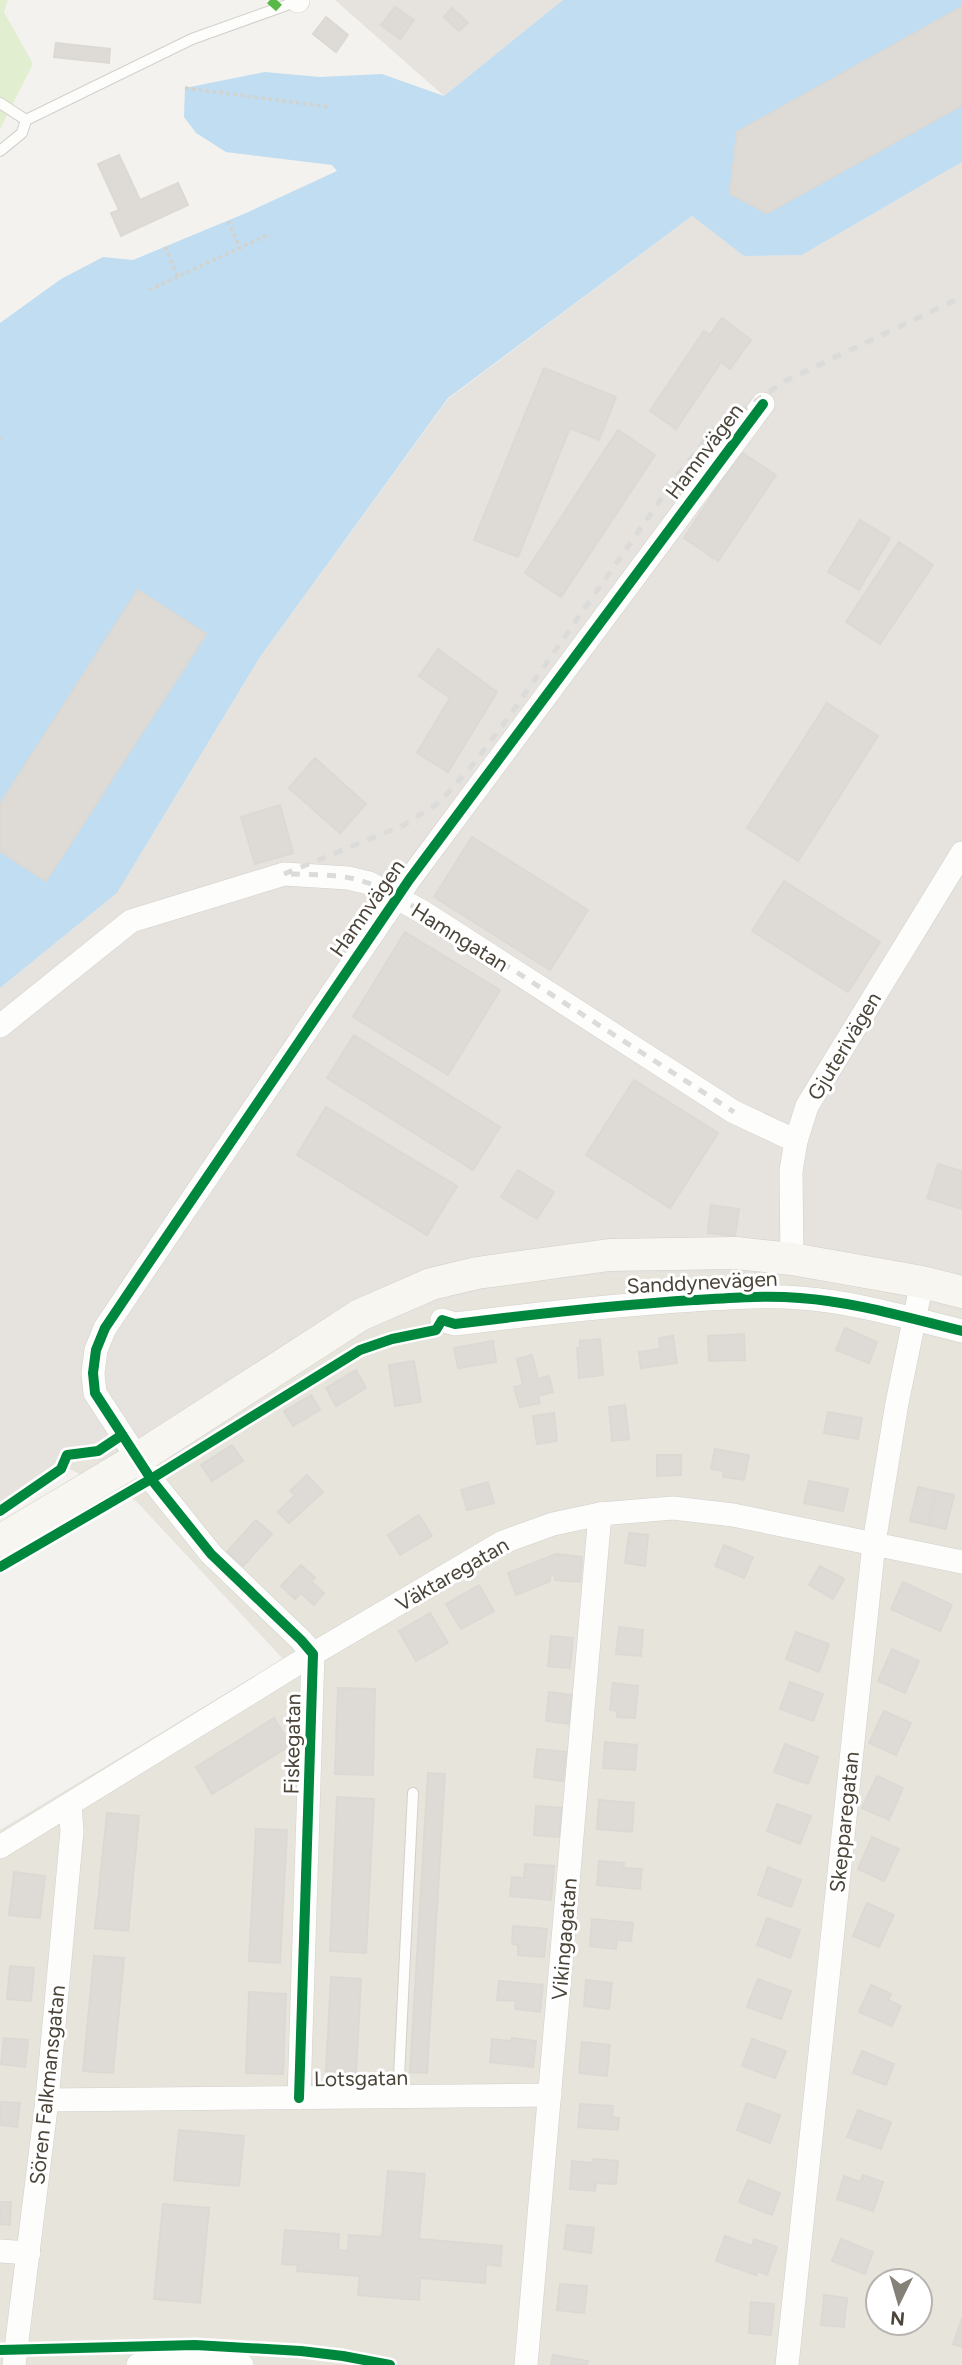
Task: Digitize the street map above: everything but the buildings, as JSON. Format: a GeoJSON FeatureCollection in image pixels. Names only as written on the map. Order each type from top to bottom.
{"type":"FeatureCollection","features":[{"type":"Feature","properties":{"kind":"street","name":"Hamnvägen"},"geometry":{"type":"LineString","coordinates":[[137,1459],[95,1392],[93,1373],[96,1350],[105,1328],[397,898],[763,404]]}},
{"type":"Feature","properties":{"kind":"street","name":"Gjuterivägen"},"geometry":{"type":"LineString","coordinates":[[792,1259],[791,1171],[796,1141],[807,1106],[962,853]]}},
{"type":"Feature","properties":{"kind":"street","name":"Hamngatan"},"geometry":{"type":"LineString","coordinates":[[0,1026],[131,920],[284,874],[348,878],[369,883],[423,912],[734,1112],[796,1141]]}},
{"type":"Feature","properties":{"kind":"street","name":"Sanddynevägen"},"geometry":{"type":"LineString","coordinates":[[0,1541],[137,1459],[360,1315],[431,1284],[477,1273],[609,1255],[736,1253],[792,1259],[922,1282],[962,1292]]}},
{"type":"Feature","properties":{"kind":"street","name":"Skepparegatan"},"geometry":{"type":"LineString","coordinates":[[787,2365],[874,1543],[897,1403],[922,1282]]}},
{"type":"Feature","properties":{"kind":"street","name":"Sanddynevägen"},"geometry":{"type":"LineString","coordinates":[[442,1320],[455,1324],[630,1304],[759,1296],[838,1302],[962,1331]]}},
{"type":"Feature","properties":{"kind":"street"},"geometry":{"type":"LineString","coordinates":[[137,1459],[211,1554],[313,1654]]}},
{"type":"Feature","properties":{"kind":"street","name":"Väktaregatan"},"geometry":{"type":"LineString","coordinates":[[0,1847],[313,1654],[503,1542],[552,1524],[600,1514],[673,1508],[733,1515],[962,1562]]}},
{"type":"Feature","properties":{"kind":"street","name":"Vikingagatan"},"geometry":{"type":"LineString","coordinates":[[526,2365],[600,1514]]}},
{"type":"Feature","properties":{"kind":"street","name":"Fiskegatan"},"geometry":{"type":"LineString","coordinates":[[299,2098],[313,1654]]}},
{"type":"Feature","properties":{"kind":"street","name":"Sören Falkmansgatan"},"geometry":{"type":"LineString","coordinates":[[15,2365],[47,2100],[72,1831],[70,1805]]}},
{"type":"Feature","properties":{"kind":"street","name":"Lotsgatan"},"geometry":{"type":"LineString","coordinates":[[47,2100],[550,2095]]}},
{"type":"Feature","properties":{"kind":"street"},"geometry":{"type":"LineString","coordinates":[[0,2251],[29,2253]]}},
{"type":"Feature","properties":{"kind":"street"},"geometry":{"type":"LineString","coordinates":[[138,2365],[242,2365]]}},
{"type":"Feature","properties":{"kind":"lane"},"geometry":{"type":"LineString","coordinates":[[0,151],[22,133],[26,120],[192,39],[298,1]]}},
{"type":"Feature","properties":{"kind":"lane"},"geometry":{"type":"LineString","coordinates":[[0,103],[26,120]]}},
{"type":"Feature","properties":{"kind":"lane"},"geometry":{"type":"LineString","coordinates":[[398,2097],[413,1793]]}},
{"type":"Feature","properties":{"kind":"path"},"geometry":{"type":"LineString","coordinates":[[185,88],[330,107]]}},
{"type":"Feature","properties":{"kind":"path"},"geometry":{"type":"LineString","coordinates":[[228,221],[240,248]]}},
{"type":"Feature","properties":{"kind":"path"},"geometry":{"type":"LineString","coordinates":[[149,290],[270,234]]}},
{"type":"Feature","properties":{"kind":"path"},"geometry":{"type":"LineString","coordinates":[[165,247],[178,277]]}},
{"type":"Feature","properties":{"kind":"shaded area"},"geometry":{"type":"Polygon","coordinates":[[[335,0],[563,0],[444,96],[335,0]]]}},
{"type":"Feature","properties":{"kind":"shaded area"},"geometry":{"type":"Polygon","coordinates":[[[962,162],[962,1313],[872,1290],[778,1275],[684,1273],[515,1283],[440,1303],[381,1325],[321,1360],[174,1458],[57,1463],[0,1505],[0,988],[117,893],[260,657],[448,399],[692,216],[744,256],[802,255],[962,162]]]}},
{"type":"Feature","properties":{"kind":"shaded area"},"geometry":{"type":"Polygon","coordinates":[[[684,1273],[778,1275],[872,1290],[962,1313],[962,2365],[0,2365],[0,1830],[283,1659],[136,1501],[57,1463],[174,1458],[321,1360],[381,1325],[440,1303],[515,1283],[684,1273]]]}},
{"type":"Feature","properties":{"kind":"green space"},"geometry":{"type":"Polygon","coordinates":[[[0,0],[8,0],[4,12],[33,64],[0,129],[0,0]]]}},
{"type":"Feature","properties":{"kind":"water"},"geometry":{"type":"Polygon","coordinates":[[[563,0],[962,0],[962,162],[802,255],[744,256],[692,216],[448,398],[260,657],[117,893],[0,988],[0,323],[61,279],[103,257],[133,260],[246,213],[337,171],[332,165],[226,152],[196,133],[184,117],[185,88],[265,72],[320,77],[382,74],[444,96],[563,0]]]}},
{"type":"Feature","properties":{"kind":"railway"},"geometry":{"type":"LineString","coordinates":[[284,874],[404,825],[440,802],[508,718],[673,482],[712,431],[785,381],[962,297]]}},
{"type":"Feature","properties":{"kind":"railway"},"geometry":{"type":"LineString","coordinates":[[291,874],[350,878],[389,893],[423,912],[734,1112]]}},
{"type":"Feature","properties":{"kind":"marked path"},"geometry":{"type":"LineString","coordinates":[[270,0],[279,8]]}},
{"type":"Feature","properties":{"kind":"cycle path"},"geometry":{"type":"LineString","coordinates":[[299,2098],[313,1654],[211,1554],[151,1479],[95,1393],[93,1373],[96,1350],[105,1328],[409,880],[763,404]]}},
{"type":"Feature","properties":{"kind":"cycle path"},"geometry":{"type":"LineString","coordinates":[[0,1567],[151,1479],[360,1350],[392,1339],[436,1330],[442,1320],[455,1324],[634,1304],[774,1297],[841,1303],[962,1331]]}},
{"type":"Feature","properties":{"kind":"cycle path"},"geometry":{"type":"LineString","coordinates":[[0,1511],[61,1469],[67,1455],[98,1451],[122,1435]]}},
{"type":"Feature","properties":{"kind":"cycle path"},"geometry":{"type":"LineString","coordinates":[[0,2350],[195,2345],[301,2351],[390,2365]]}}]}
